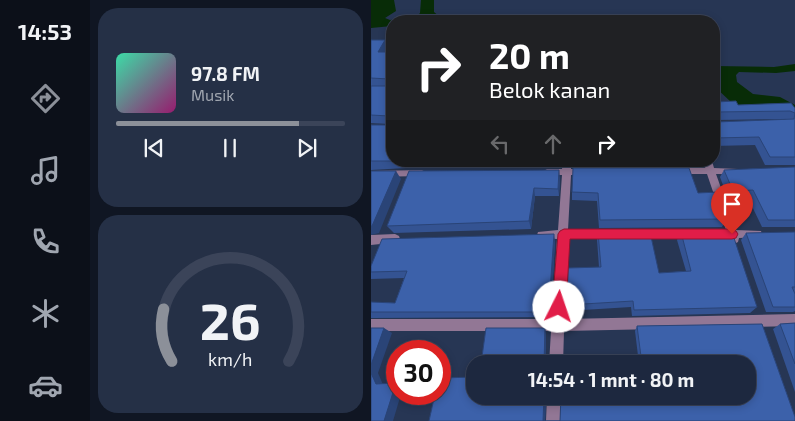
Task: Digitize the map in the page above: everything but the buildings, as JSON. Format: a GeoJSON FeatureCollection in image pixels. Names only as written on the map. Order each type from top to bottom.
{"type":"FeatureCollection","features":[{"type":"Feature","properties":{"kind":"street"},"geometry":{"type":"LineString","coordinates":[[409,177],[413,167]]}},
{"type":"Feature","properties":{"kind":"street"},"geometry":{"type":"LineString","coordinates":[[556,355],[567,167]]}},
{"type":"Feature","properties":{"kind":"street"},"geometry":{"type":"LineString","coordinates":[[537,172],[567,167],[595,172]]}},
{"type":"Feature","properties":{"kind":"street"},"geometry":{"type":"LineString","coordinates":[[663,171],[700,167]]}},
{"type":"Feature","properties":{"kind":"street"},"geometry":{"type":"LineString","coordinates":[[709,167],[738,251]]}},
{"type":"Feature","properties":{"kind":"street"},"geometry":{"type":"LineString","coordinates":[[717,167],[748,171]]}},
{"type":"Feature","properties":{"kind":"street"},"geometry":{"type":"LineString","coordinates":[[371,174],[409,177],[430,172]]}},
{"type":"Feature","properties":{"kind":"street"},"geometry":{"type":"LineString","coordinates":[[535,235],[768,234]]}},
{"type":"Feature","properties":{"kind":"street"},"geometry":{"type":"LineString","coordinates":[[371,240],[403,239]]}},
{"type":"Feature","properties":{"kind":"street"},"geometry":{"type":"LineString","coordinates":[[760,316],[766,335]]}},
{"type":"Feature","properties":{"kind":"street"},"geometry":{"type":"LineString","coordinates":[[371,325],[558,325],[760,316],[795,320]]}},
{"type":"Feature","properties":{"kind":"street"},"geometry":{"type":"LineString","coordinates":[[553,421],[554,405]]}},
{"type":"Feature","properties":{"kind":"shaded area"},"geometry":{"type":"Polygon","coordinates":[[[371,0],[394,0],[396,11],[386,15],[386,27],[371,28],[371,0]]]}},
{"type":"Feature","properties":{"kind":"shaded area"},"geometry":{"type":"Polygon","coordinates":[[[421,0],[434,0],[434,12],[438,15],[418,15],[420,13],[421,0]]]}},
{"type":"Feature","properties":{"kind":"shaded area"},"geometry":{"type":"Polygon","coordinates":[[[795,64],[795,71],[776,73],[739,72],[736,75],[737,82],[753,94],[780,97],[795,105],[795,116],[748,110],[732,103],[720,92],[720,66],[774,67],[795,64]]]}},
{"type":"Feature","properties":{"kind":"route"},"geometry":{"type":"LineString","coordinates":[[559,307],[564,234],[732,234]]}}]}
